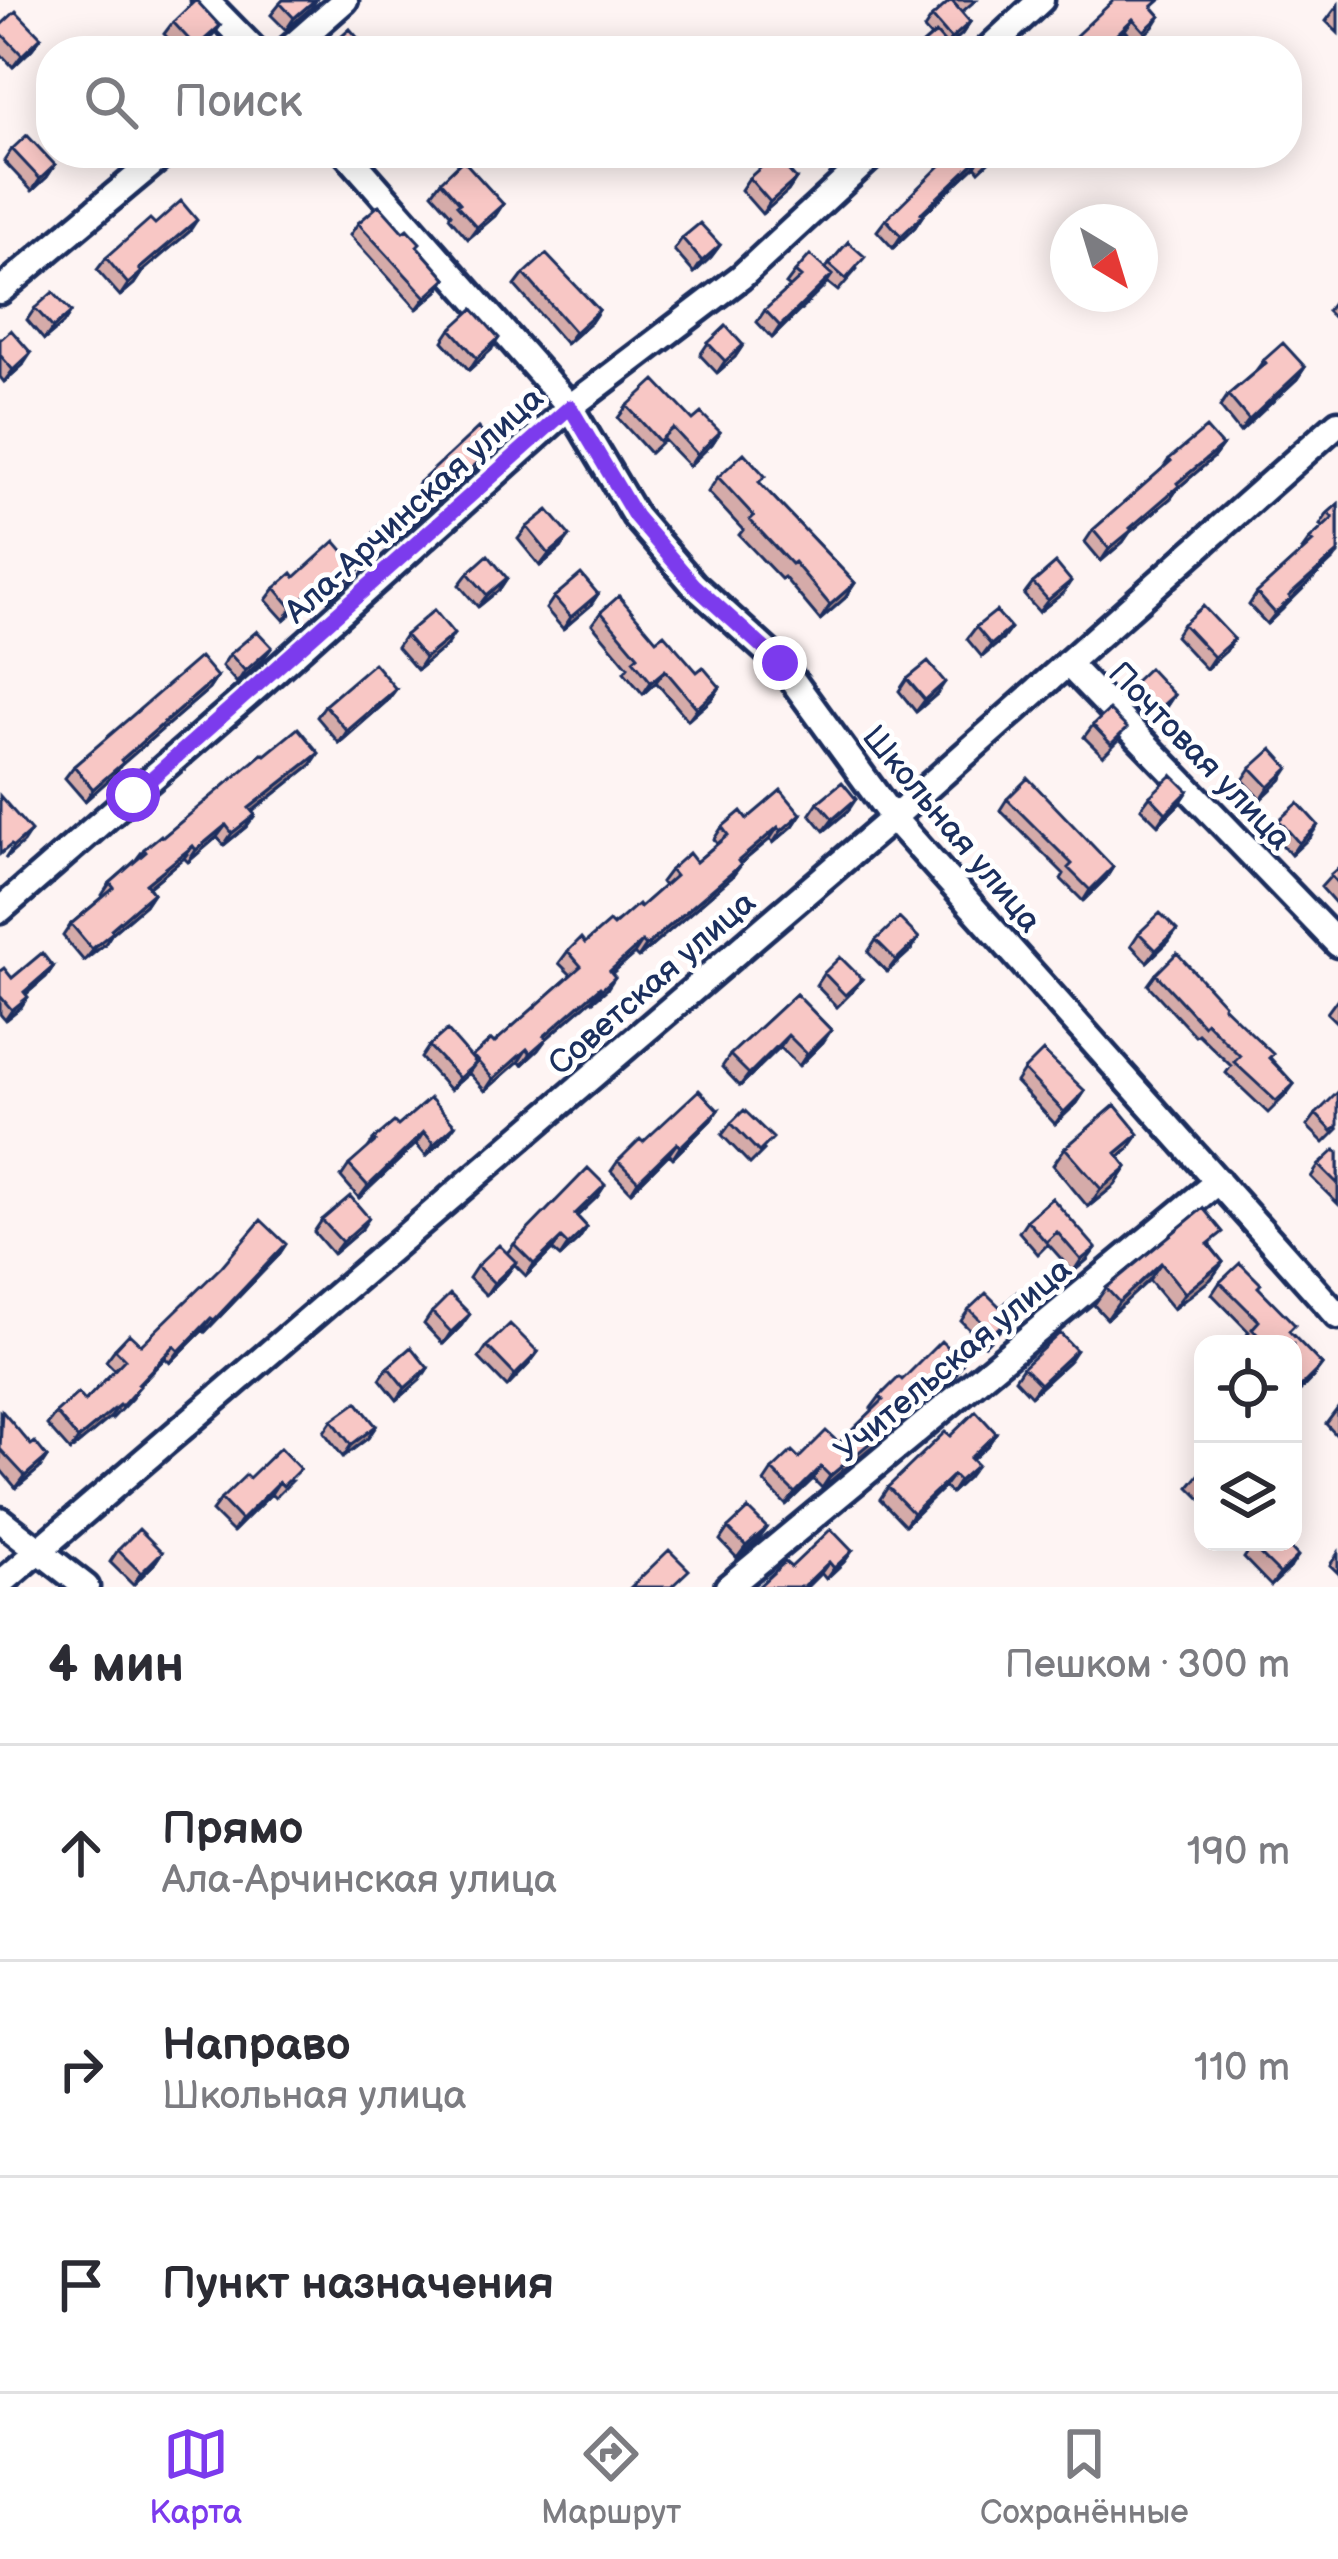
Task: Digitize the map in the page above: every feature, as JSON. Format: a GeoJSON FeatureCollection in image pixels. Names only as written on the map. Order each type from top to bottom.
{"type":"FeatureCollection","features":[{"type":"Feature","properties":{"kind":"street"},"geometry":{"type":"LineString","coordinates":[[205,0],[240,36]]}},
{"type":"Feature","properties":{"kind":"street"},"geometry":{"type":"LineString","coordinates":[[303,36],[345,0]]}},
{"type":"Feature","properties":{"kind":"street"},"geometry":{"type":"LineString","coordinates":[[1002,36],[1041,0]]}},
{"type":"Feature","properties":{"kind":"street"},"geometry":{"type":"LineString","coordinates":[[0,291],[147,168]]}},
{"type":"Feature","properties":{"kind":"street","name":"Школьная улица"},"geometry":{"type":"LineString","coordinates":[[359,168],[570,407],[635,516],[694,585],[780,663],[893,818],[1338,1316]]}},
{"type":"Feature","properties":{"kind":"street","name":"Ала-Арчинская улица"},"geometry":{"type":"LineString","coordinates":[[0,910],[570,407],[741,277],[859,168]]}},
{"type":"Feature","properties":{"kind":"street","name":"Советская улица"},"geometry":{"type":"LineString","coordinates":[[0,1584],[893,818],[1338,423]]}},
{"type":"Feature","properties":{"kind":"street","name":"Почтовая улица"},"geometry":{"type":"LineString","coordinates":[[1067,663],[1338,944]]}},
{"type":"Feature","properties":{"kind":"street","name":"Учительская улица"},"geometry":{"type":"LineString","coordinates":[[728,1587],[1218,1180]]}},
{"type":"Feature","properties":{"kind":"street"},"geometry":{"type":"LineString","coordinates":[[0,1520],[86,1587]]}},
{"type":"Feature","properties":{"kind":"building"},"geometry":{"type":"Polygon","coordinates":[[[196,0],[220,26],[209,36],[186,36],[173,22],[196,0]]]}},
{"type":"Feature","properties":{"kind":"building"},"geometry":{"type":"Polygon","coordinates":[[[315,0],[294,18],[280,3],[315,0]]]}},
{"type":"Feature","properties":{"kind":"building"},"geometry":{"type":"Polygon","coordinates":[[[951,0],[970,22],[948,36],[932,17],[951,0]]]}},
{"type":"Feature","properties":{"kind":"building"},"geometry":{"type":"Polygon","coordinates":[[[1114,0],[1160,0],[1152,7],[1160,16],[1144,31],[1133,19],[1115,36],[1076,36],[1114,0]]]}},
{"type":"Feature","properties":{"kind":"building"},"geometry":{"type":"Polygon","coordinates":[[[16,11],[40,36],[22,55],[0,32],[0,26],[16,11]]]}},
{"type":"Feature","properties":{"kind":"building"},"geometry":{"type":"Polygon","coordinates":[[[27,135],[36,145],[36,168],[52,168],[40,179],[12,149],[27,135]]]}},
{"type":"Feature","properties":{"kind":"building"},"geometry":{"type":"Polygon","coordinates":[[[455,168],[470,168],[503,204],[477,227],[441,181],[455,168]]]}},
{"type":"Feature","properties":{"kind":"building"},"geometry":{"type":"Polygon","coordinates":[[[760,168],[786,168],[796,179],[770,202],[749,178],[760,168]]]}},
{"type":"Feature","properties":{"kind":"building"},"geometry":{"type":"Polygon","coordinates":[[[938,168],[968,168],[901,236],[886,219],[938,168]]]}},
{"type":"Feature","properties":{"kind":"building"},"geometry":{"type":"Polygon","coordinates":[[[181,201],[197,220],[128,284],[106,258],[150,219],[155,224],[181,201]]]}},
{"type":"Feature","properties":{"kind":"building"},"geometry":{"type":"Polygon","coordinates":[[[379,205],[420,243],[417,246],[446,279],[426,297],[358,223],[379,205]]]}},
{"type":"Feature","properties":{"kind":"building"},"geometry":{"type":"Polygon","coordinates":[[[700,223],[720,245],[702,261],[682,238],[700,223]]]}},
{"type":"Feature","properties":{"kind":"building"},"geometry":{"type":"Polygon","coordinates":[[[848,242],[865,257],[846,279],[829,264],[848,242]]]}},
{"type":"Feature","properties":{"kind":"building"},"geometry":{"type":"Polygon","coordinates":[[[546,254],[599,310],[575,332],[524,274],[546,254]]]}},
{"type":"Feature","properties":{"kind":"building"},"geometry":{"type":"Polygon","coordinates":[[[810,255],[832,275],[780,326],[765,310],[801,277],[795,272],[810,255]]]}},
{"type":"Feature","properties":{"kind":"building"},"geometry":{"type":"Polygon","coordinates":[[[53,292],[71,312],[53,328],[35,308],[53,292]]]}},
{"type":"Feature","properties":{"kind":"building"},"geometry":{"type":"Polygon","coordinates":[[[473,309],[499,338],[477,358],[451,329],[473,309]]]}},
{"type":"Feature","properties":{"kind":"building"},"geometry":{"type":"Polygon","coordinates":[[[726,326],[743,345],[725,361],[708,343],[726,326]]]}},
{"type":"Feature","properties":{"kind":"building"},"geometry":{"type":"Polygon","coordinates":[[[11,330],[31,353],[13,370],[0,355],[0,340],[11,330]]]}},
{"type":"Feature","properties":{"kind":"building"},"geometry":{"type":"Polygon","coordinates":[[[1283,343],[1305,367],[1249,420],[1228,395],[1283,343]]]}},
{"type":"Feature","properties":{"kind":"building"},"geometry":{"type":"Polygon","coordinates":[[[655,380],[693,420],[701,413],[720,432],[697,454],[673,428],[659,441],[627,406],[655,380]]]}},
{"type":"Feature","properties":{"kind":"building"},"geometry":{"type":"Polygon","coordinates":[[[478,428],[495,447],[395,537],[382,522],[478,428]]]}},
{"type":"Feature","properties":{"kind":"building"},"geometry":{"type":"Polygon","coordinates":[[[1206,428],[1222,446],[1109,549],[1093,530],[1206,428]]]}},
{"type":"Feature","properties":{"kind":"building"},"geometry":{"type":"Polygon","coordinates":[[[744,453],[765,476],[759,482],[855,583],[830,605],[750,520],[754,516],[718,477],[744,453]]]}},
{"type":"Feature","properties":{"kind":"building"},"geometry":{"type":"Polygon","coordinates":[[[1338,504],[1338,552],[1275,613],[1257,593],[1313,542],[1310,539],[1333,518],[1328,513],[1338,504]]]}},
{"type":"Feature","properties":{"kind":"building"},"geometry":{"type":"Polygon","coordinates":[[[548,510],[570,536],[549,554],[527,527],[548,510]]]}},
{"type":"Feature","properties":{"kind":"building"},"geometry":{"type":"Polygon","coordinates":[[[335,541],[359,569],[336,589],[326,578],[292,608],[275,588],[292,573],[295,577],[335,541]]]}},
{"type":"Feature","properties":{"kind":"building"},"geometry":{"type":"Polygon","coordinates":[[[488,555],[507,578],[487,595],[468,573],[488,555]]]}},
{"type":"Feature","properties":{"kind":"building"},"geometry":{"type":"Polygon","coordinates":[[[1056,563],[1071,581],[1048,600],[1033,583],[1056,563]]]}},
{"type":"Feature","properties":{"kind":"building"},"geometry":{"type":"Polygon","coordinates":[[[581,574],[598,594],[571,617],[554,597],[581,574]]]}},
{"type":"Feature","properties":{"kind":"building"},"geometry":{"type":"Polygon","coordinates":[[[619,596],[656,640],[664,634],[697,672],[703,667],[720,687],[697,708],[665,670],[651,682],[633,660],[638,656],[601,612],[619,596]]]}},
{"type":"Feature","properties":{"kind":"building"},"geometry":{"type":"Polygon","coordinates":[[[1203,606],[1234,639],[1214,657],[1183,624],[1203,606]]]}},
{"type":"Feature","properties":{"kind":"building"},"geometry":{"type":"Polygon","coordinates":[[[434,610],[454,634],[425,658],[405,635],[434,610]]]}},
{"type":"Feature","properties":{"kind":"building"},"geometry":{"type":"Polygon","coordinates":[[[996,611],[1011,628],[991,645],[976,627],[996,611]]]}},
{"type":"Feature","properties":{"kind":"building"},"geometry":{"type":"Polygon","coordinates":[[[257,631],[272,647],[245,671],[230,654],[257,631]]]}},
{"type":"Feature","properties":{"kind":"building"},"geometry":{"type":"Polygon","coordinates":[[[200,657],[217,677],[93,789],[74,766],[200,657]]]}},
{"type":"Feature","properties":{"kind":"building"},"geometry":{"type":"Polygon","coordinates":[[[928,662],[945,682],[925,700],[907,679],[928,662]]]}},
{"type":"Feature","properties":{"kind":"building"},"geometry":{"type":"Polygon","coordinates":[[[374,663],[396,689],[347,731],[325,705],[374,663]]]}},
{"type":"Feature","properties":{"kind":"building"},"geometry":{"type":"Polygon","coordinates":[[[1149,668],[1174,695],[1156,711],[1131,685],[1149,668]]]}},
{"type":"Feature","properties":{"kind":"building"},"geometry":{"type":"Polygon","coordinates":[[[1109,710],[1127,728],[1111,744],[1093,725],[1109,710]]]}},
{"type":"Feature","properties":{"kind":"building"},"geometry":{"type":"Polygon","coordinates":[[[298,728],[319,753],[249,808],[255,815],[232,833],[226,825],[146,884],[153,893],[92,949],[71,924],[114,888],[110,883],[144,849],[298,728]]]}},
{"type":"Feature","properties":{"kind":"building"},"geometry":{"type":"Polygon","coordinates":[[[1272,749],[1289,768],[1269,787],[1251,768],[1272,749]]]}},
{"type":"Feature","properties":{"kind":"building"},"geometry":{"type":"Polygon","coordinates":[[[1172,775],[1188,791],[1166,813],[1150,796],[1172,775]]]}},
{"type":"Feature","properties":{"kind":"building"},"geometry":{"type":"Polygon","coordinates":[[[1028,778],[1113,867],[1090,890],[1068,868],[1072,864],[1007,799],[1028,778]]]}},
{"type":"Feature","properties":{"kind":"building"},"geometry":{"type":"Polygon","coordinates":[[[842,782],[856,799],[833,819],[818,802],[842,782]]]}},
{"type":"Feature","properties":{"kind":"building"},"geometry":{"type":"Polygon","coordinates":[[[781,790],[801,814],[738,861],[741,865],[646,946],[642,942],[610,971],[615,977],[602,989],[493,1079],[473,1056],[581,966],[568,951],[581,938],[585,943],[609,922],[613,926],[638,904],[640,907],[675,876],[670,870],[689,853],[696,862],[728,835],[722,827],[741,811],[747,819],[781,790]]]}},
{"type":"Feature","properties":{"kind":"building"},"geometry":{"type":"Polygon","coordinates":[[[0,796],[31,831],[0,854],[0,796]]]}},
{"type":"Feature","properties":{"kind":"building"},"geometry":{"type":"Polygon","coordinates":[[[1298,803],[1318,825],[1299,843],[1279,820],[1298,803]]]}},
{"type":"Feature","properties":{"kind":"building"},"geometry":{"type":"Polygon","coordinates":[[[1160,913],[1177,930],[1156,950],[1139,933],[1160,913]]]}},
{"type":"Feature","properties":{"kind":"building"},"geometry":{"type":"Polygon","coordinates":[[[899,918],[919,938],[896,960],[876,940],[899,918]]]}},
{"type":"Feature","properties":{"kind":"building"},"geometry":{"type":"Polygon","coordinates":[[[42,953],[53,967],[24,992],[28,997],[12,1010],[0,996],[0,971],[4,968],[12,978],[42,953]]]}},
{"type":"Feature","properties":{"kind":"building"},"geometry":{"type":"Polygon","coordinates":[[[1177,953],[1273,1054],[1269,1058],[1294,1084],[1276,1101],[1234,1062],[1240,1056],[1206,1022],[1203,1025],[1156,974],[1177,953]]]}},
{"type":"Feature","properties":{"kind":"building"},"geometry":{"type":"Polygon","coordinates":[[[840,957],[862,979],[845,995],[824,973],[840,957]]]}},
{"type":"Feature","properties":{"kind":"building"},"geometry":{"type":"Polygon","coordinates":[[[796,994],[831,1030],[807,1054],[788,1035],[749,1074],[730,1055],[796,994]]]}},
{"type":"Feature","properties":{"kind":"building"},"geometry":{"type":"Polygon","coordinates":[[[447,1030],[476,1063],[459,1078],[429,1046],[447,1030]]]}},
{"type":"Feature","properties":{"kind":"building"},"geometry":{"type":"Polygon","coordinates":[[[1043,1051],[1085,1091],[1064,1112],[1024,1070],[1043,1051]]]}},
{"type":"Feature","properties":{"kind":"building"},"geometry":{"type":"Polygon","coordinates":[[[699,1090],[718,1110],[638,1181],[618,1161],[699,1090]]]}},
{"type":"Feature","properties":{"kind":"building"},"geometry":{"type":"Polygon","coordinates":[[[1338,1092],[1338,1125],[1332,1131],[1316,1114],[1338,1092]]]}},
{"type":"Feature","properties":{"kind":"building"},"geometry":{"type":"Polygon","coordinates":[[[430,1098],[455,1125],[434,1144],[424,1132],[368,1186],[349,1165],[394,1122],[398,1126],[430,1098]]]}},
{"type":"Feature","properties":{"kind":"building"},"geometry":{"type":"Polygon","coordinates":[[[1115,1105],[1139,1134],[1116,1153],[1127,1167],[1101,1189],[1065,1148],[1115,1105]]]}},
{"type":"Feature","properties":{"kind":"building"},"geometry":{"type":"Polygon","coordinates":[[[744,1110],[773,1138],[759,1152],[731,1123],[744,1110]]]}},
{"type":"Feature","properties":{"kind":"building"},"geometry":{"type":"Polygon","coordinates":[[[1335,1150],[1338,1153],[1338,1184],[1319,1165],[1335,1150]]]}},
{"type":"Feature","properties":{"kind":"building"},"geometry":{"type":"Polygon","coordinates":[[[588,1168],[605,1185],[575,1214],[587,1227],[568,1245],[561,1238],[534,1264],[514,1244],[588,1168]]]}},
{"type":"Feature","properties":{"kind":"building"},"geometry":{"type":"Polygon","coordinates":[[[350,1196],[369,1218],[342,1242],[322,1220],[350,1196]]]}},
{"type":"Feature","properties":{"kind":"building"},"geometry":{"type":"Polygon","coordinates":[[[1052,1198],[1096,1248],[1081,1260],[1057,1232],[1046,1242],[1027,1220],[1052,1198]]]}},
{"type":"Feature","properties":{"kind":"building"},"geometry":{"type":"Polygon","coordinates":[[[1203,1208],[1223,1232],[1208,1244],[1223,1262],[1185,1293],[1161,1263],[1119,1302],[1106,1288],[1203,1208]]]}},
{"type":"Feature","properties":{"kind":"building"},"geometry":{"type":"Polygon","coordinates":[[[261,1220],[286,1244],[214,1320],[179,1351],[174,1346],[121,1407],[78,1439],[56,1413],[78,1393],[85,1401],[125,1359],[115,1349],[129,1334],[141,1345],[222,1266],[261,1220]]]}},
{"type":"Feature","properties":{"kind":"building"},"geometry":{"type":"Polygon","coordinates":[[[499,1245],[516,1262],[494,1283],[477,1266],[499,1245]]]}},
{"type":"Feature","properties":{"kind":"building"},"geometry":{"type":"Polygon","coordinates":[[[1240,1263],[1295,1325],[1289,1331],[1293,1335],[1258,1335],[1252,1329],[1259,1321],[1220,1282],[1240,1263]]]}},
{"type":"Feature","properties":{"kind":"building"},"geometry":{"type":"Polygon","coordinates":[[[1017,1292],[1028,1304],[1013,1319],[1001,1307],[1017,1292]]]}},
{"type":"Feature","properties":{"kind":"building"},"geometry":{"type":"Polygon","coordinates":[[[986,1293],[1010,1317],[993,1333],[969,1309],[986,1293]]]}},
{"type":"Feature","properties":{"kind":"building"},"geometry":{"type":"Polygon","coordinates":[[[450,1294],[470,1314],[451,1332],[432,1312],[450,1294]]]}},
{"type":"Feature","properties":{"kind":"building"},"geometry":{"type":"Polygon","coordinates":[[[510,1324],[538,1352],[515,1375],[487,1346],[510,1324]]]}},
{"type":"Feature","properties":{"kind":"building"},"geometry":{"type":"Polygon","coordinates":[[[1060,1333],[1076,1350],[1040,1384],[1023,1367],[1060,1333]]]}},
{"type":"Feature","properties":{"kind":"building"},"geometry":{"type":"Polygon","coordinates":[[[941,1341],[963,1363],[830,1476],[821,1467],[795,1493],[772,1470],[792,1451],[799,1458],[826,1431],[839,1443],[883,1400],[880,1396],[899,1377],[902,1380],[941,1341]]]}},
{"type":"Feature","properties":{"kind":"building"},"geometry":{"type":"Polygon","coordinates":[[[1302,1344],[1322,1365],[1302,1385],[1302,1344]]]}},
{"type":"Feature","properties":{"kind":"building"},"geometry":{"type":"Polygon","coordinates":[[[411,1347],[428,1368],[405,1388],[388,1367],[411,1347]]]}},
{"type":"Feature","properties":{"kind":"building"},"geometry":{"type":"Polygon","coordinates":[[[357,1402],[376,1426],[351,1445],[332,1420],[357,1402]]]}},
{"type":"Feature","properties":{"kind":"building"},"geometry":{"type":"Polygon","coordinates":[[[2,1411],[47,1457],[25,1476],[0,1449],[2,1411]]]}},
{"type":"Feature","properties":{"kind":"building"},"geometry":{"type":"Polygon","coordinates":[[[976,1411],[996,1433],[970,1458],[977,1465],[959,1481],[953,1475],[913,1513],[888,1487],[945,1432],[950,1436],[976,1411]]]}},
{"type":"Feature","properties":{"kind":"building"},"geometry":{"type":"Polygon","coordinates":[[[280,1448],[300,1469],[283,1486],[279,1482],[241,1520],[221,1499],[280,1448]]]}},
{"type":"Feature","properties":{"kind":"building"},"geometry":{"type":"Polygon","coordinates":[[[748,1509],[767,1528],[746,1546],[728,1528],[748,1509]]]}},
{"type":"Feature","properties":{"kind":"building"},"geometry":{"type":"Polygon","coordinates":[[[139,1529],[162,1552],[141,1573],[118,1550],[139,1529]]]}},
{"type":"Feature","properties":{"kind":"building"},"geometry":{"type":"Polygon","coordinates":[[[831,1529],[852,1551],[834,1568],[829,1562],[803,1587],[758,1587],[785,1562],[791,1567],[831,1529]]]}},
{"type":"Feature","properties":{"kind":"building"},"geometry":{"type":"Polygon","coordinates":[[[669,1550],[689,1570],[671,1587],[631,1587],[669,1550]]]}},
{"type":"Feature","properties":{"kind":"building"},"geometry":{"type":"Polygon","coordinates":[[[1257,1551],[1293,1551],[1298,1556],[1280,1574],[1257,1551]]]}},
{"type":"Feature","properties":{"kind":"route"},"geometry":{"type":"LineString","coordinates":[[133,795],[570,407],[635,516],[694,585],[780,663]]}}]}
